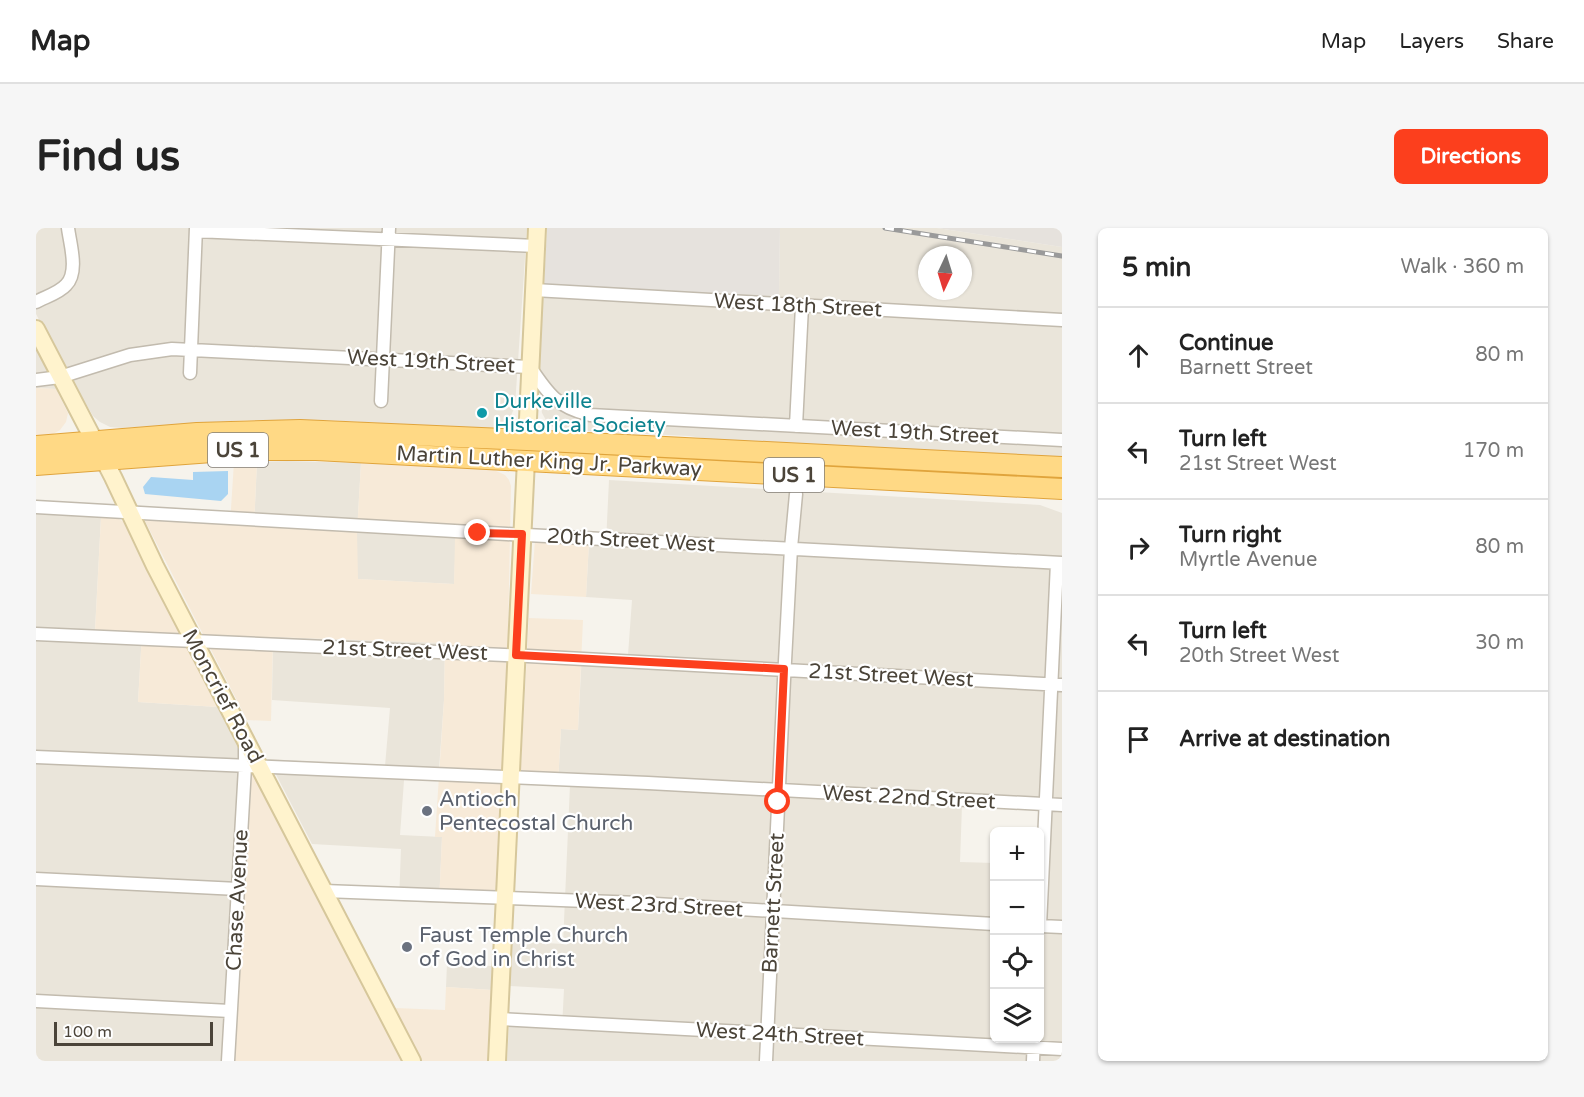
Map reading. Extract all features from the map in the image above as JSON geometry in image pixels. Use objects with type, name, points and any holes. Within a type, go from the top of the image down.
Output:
[{"type":"highway","name":"Martin Luther King Jr. Parkway","points":[[36,446],[197,433],[262,430],[339,431],[1062,467]]},
{"type":"highway","name":"Martin Luther King Jr. Parkway","points":[[36,465],[200,452],[278,449],[355,451],[1062,489]]},
{"type":"main road","points":[[527,440],[537,228]]},
{"type":"main road","name":"Moncrief Road","points":[[36,329],[245,740],[253,767],[324,891],[412,1061]]},
{"type":"main road","points":[[496,1061],[526,460]]},
{"type":"street","points":[[36,302],[64,287],[72,277],[73,267],[68,228]]},
{"type":"street","points":[[190,373],[196,230],[389,234],[536,246]]},
{"type":"street","points":[[381,401],[389,234]]},
{"type":"street","name":"West 18th Street","points":[[534,290],[1062,320]]},
{"type":"street","points":[[796,426],[802,306]]},
{"type":"street","name":"West 19th Street","points":[[36,380],[60,376],[130,355],[172,350],[530,367],[553,398],[575,412],[590,415],[1062,440]]},
{"type":"street","name":"Barnett Street","points":[[766,1061],[784,669],[796,494]]},
{"type":"street","name":"20th Street West","points":[[36,507],[1060,563]]},
{"type":"street","points":[[1042,881],[1045,804],[1057,684],[1060,563]]},
{"type":"street","name":"21st Street West","points":[[36,634],[516,655],[1057,684]]},
{"type":"street","name":"West 22nd Street","points":[[36,757],[648,783],[1062,806]]},
{"type":"street","name":"Chase Avenue","points":[[228,1061],[238,890],[253,767]]},
{"type":"street","points":[[36,879],[238,890]]},
{"type":"street","name":"West 23rd Street","points":[[324,891],[639,903],[990,924]]},
{"type":"street","points":[[1044,926],[1062,927]]},
{"type":"street","points":[[36,1001],[230,1011]]},
{"type":"street","name":"West 24th Street","points":[[499,1019],[990,1041]]},
{"type":"street","points":[[1033,1061],[1034,1043]]},
{"type":"street","name":"West 24th Street","points":[[1034,1043],[1062,1049]]},
{"type":"shaded area","points":[[36,228],[527,228],[515,406],[508,423],[494,429],[326,420],[247,420],[110,427],[93,416],[36,314]]},
{"type":"shaded area","points":[[547,228],[780,228],[779,296],[544,285]]},
{"type":"shaded area","points":[[780,228],[937,228],[1062,247],[1062,462],[751,445],[689,436],[562,430],[553,427],[547,422],[541,406],[539,352],[544,285],[779,295]]},
{"type":"shaded area","points":[[937,228],[1062,228],[1062,247]]},
{"type":"shaded area","points":[[36,344],[41,355],[56,389],[36,388]]},
{"type":"shaded area","points":[[36,388],[56,389],[68,413],[66,422],[60,430],[53,434],[36,436]]},
{"type":"shaded area","points":[[234,462],[257,462],[254,526],[357,532],[361,463],[494,470],[505,475],[509,480],[511,486],[508,635],[496,905],[439,903],[442,837],[435,837],[444,700],[445,643],[273,637],[271,721],[247,720],[144,519],[230,524]],"holes":[[[357,532],[455,538],[454,584],[358,579]]]},
{"type":"shaded area","points":[[257,462],[361,463],[357,532],[254,526]]},
{"type":"shaded area","points":[[609,480],[1040,505],[1062,513],[1062,1061],[507,1061],[509,1026],[562,1028],[564,989],[510,986],[512,941],[563,944],[570,785],[558,784],[561,729],[578,730],[582,652],[628,655],[632,600],[586,597],[589,542],[606,543]]},
{"type":"shaded area","points":[[36,514],[101,517],[95,630],[142,633],[138,702],[218,707],[252,770],[235,1061],[36,1061]]},
{"type":"shaded area","points":[[101,517],[117,518],[124,522],[218,707],[138,702],[142,633],[95,631]]},
{"type":"shaded area","points":[[357,532],[456,538],[454,584],[357,579]]},
{"type":"shaded area","points":[[535,540],[589,542],[586,597],[531,594]]},
{"type":"shaded area","points":[[529,618],[583,620],[578,730],[561,729],[558,784],[520,783]]},
{"type":"shaded area","points":[[273,637],[445,643],[439,769],[405,767],[400,835],[442,837],[439,903],[399,901],[401,849],[312,844],[268,759],[385,766],[390,708],[272,700]]},
{"type":"shaded area","points":[[252,770],[402,1061],[235,1061]]},
{"type":"shaded area","points":[[447,964],[492,966],[492,990],[446,987]]},
{"type":"shaded area","points":[[446,987],[492,990],[488,1061],[422,1061],[395,1008],[445,1010]]},
{"type":"water","points":[[228,471],[228,494],[221,501],[145,494],[143,487],[151,477],[193,480],[193,472]]},
{"type":"railway","points":[[885,228],[1062,256]]},
{"type":"place","name":"Durkeville Historical Society","points":[[482,413]]},
{"type":"place","name":"Antioch Pentecostal Church","points":[[427,811]]},
{"type":"place","name":"Faust Temple Church of God in Christ","points":[[407,947]]},
{"type":"route","points":[[478,533],[522,534],[516,655],[784,669],[778,802]]}]
